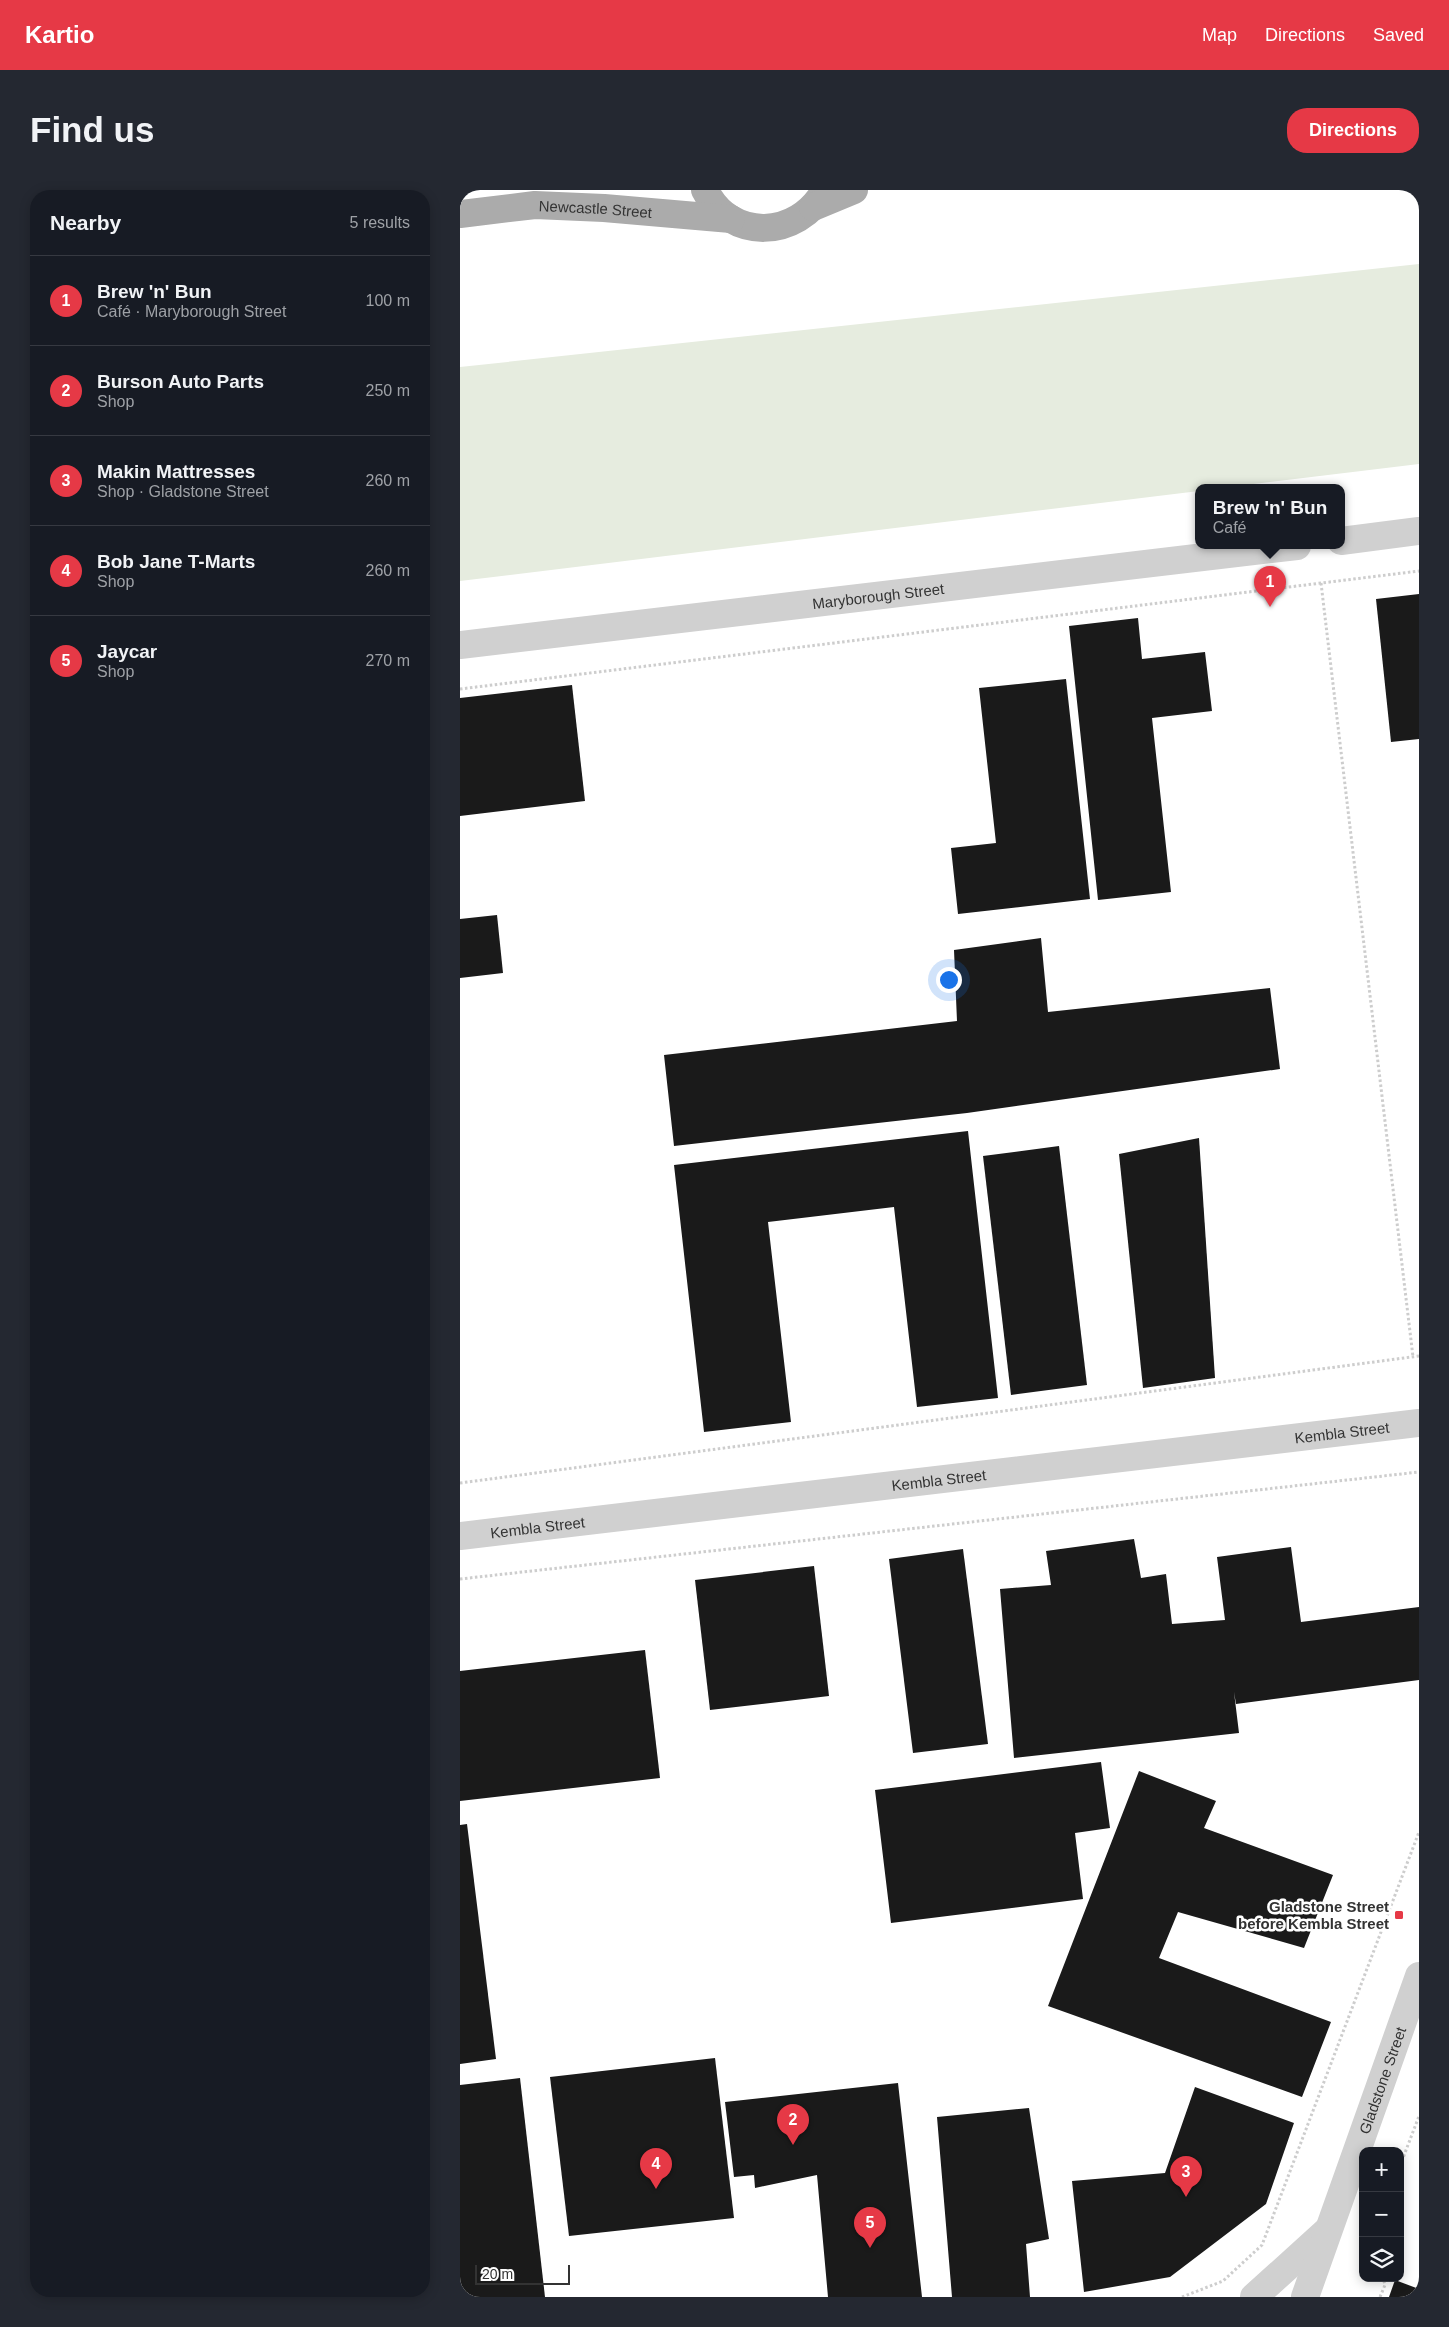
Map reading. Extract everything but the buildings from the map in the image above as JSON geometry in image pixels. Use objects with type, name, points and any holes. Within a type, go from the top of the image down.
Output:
[{"type":"main road","name":"Newcastle Street","points":[[704,190],[714,205],[731,219],[745,226],[771,228],[783,226],[797,219],[819,199],[854,190]]},
{"type":"main road","name":"Newcastle Street","points":[[460,214],[535,205],[604,208],[731,219]]},
{"type":"street","points":[[1345,540],[1419,531]]},
{"type":"street","name":"Maryborough Street","points":[[460,645],[1273,549]]},
{"type":"street","name":"Kembla Street","points":[[460,1536],[1419,1423]]},
{"type":"street","name":"Gladstone Street","points":[[1305,2297],[1419,1976]]},
{"type":"street","points":[[1254,2297],[1330,2228]]},
{"type":"path","points":[[460,689],[1419,571]]},
{"type":"path","points":[[1321,583],[1412,1357]]},
{"type":"path","points":[[460,1482],[1419,1356]]},
{"type":"path","points":[[460,1579],[1419,1472]]},
{"type":"path","points":[[1182,2297],[1223,2281],[1262,2245],[1419,1832]]},
{"type":"path","points":[[1404,2155],[1419,2116]]},
{"type":"path","points":[[1380,2297],[1385,2285],[1384,2282]]},
{"type":"shaded area","points":[[1419,264],[1419,464],[1254,484],[1195,484],[1195,491],[460,581],[460,367]]},
{"type":"place","name":"Brew 'n' Bun","points":[[1270,607]]},
{"type":"place","name":"Gladstone Street before Kembla Street","points":[[1399,1915]]},
{"type":"place","name":"Burson Auto Parts","points":[[793,2145]]},
{"type":"place","name":"Bob Jane T-Marts","points":[[656,2189]]},
{"type":"place","name":"Makin Mattresses","points":[[1186,2197]]},
{"type":"place","name":"Jaycar","points":[[870,2248]]}]
